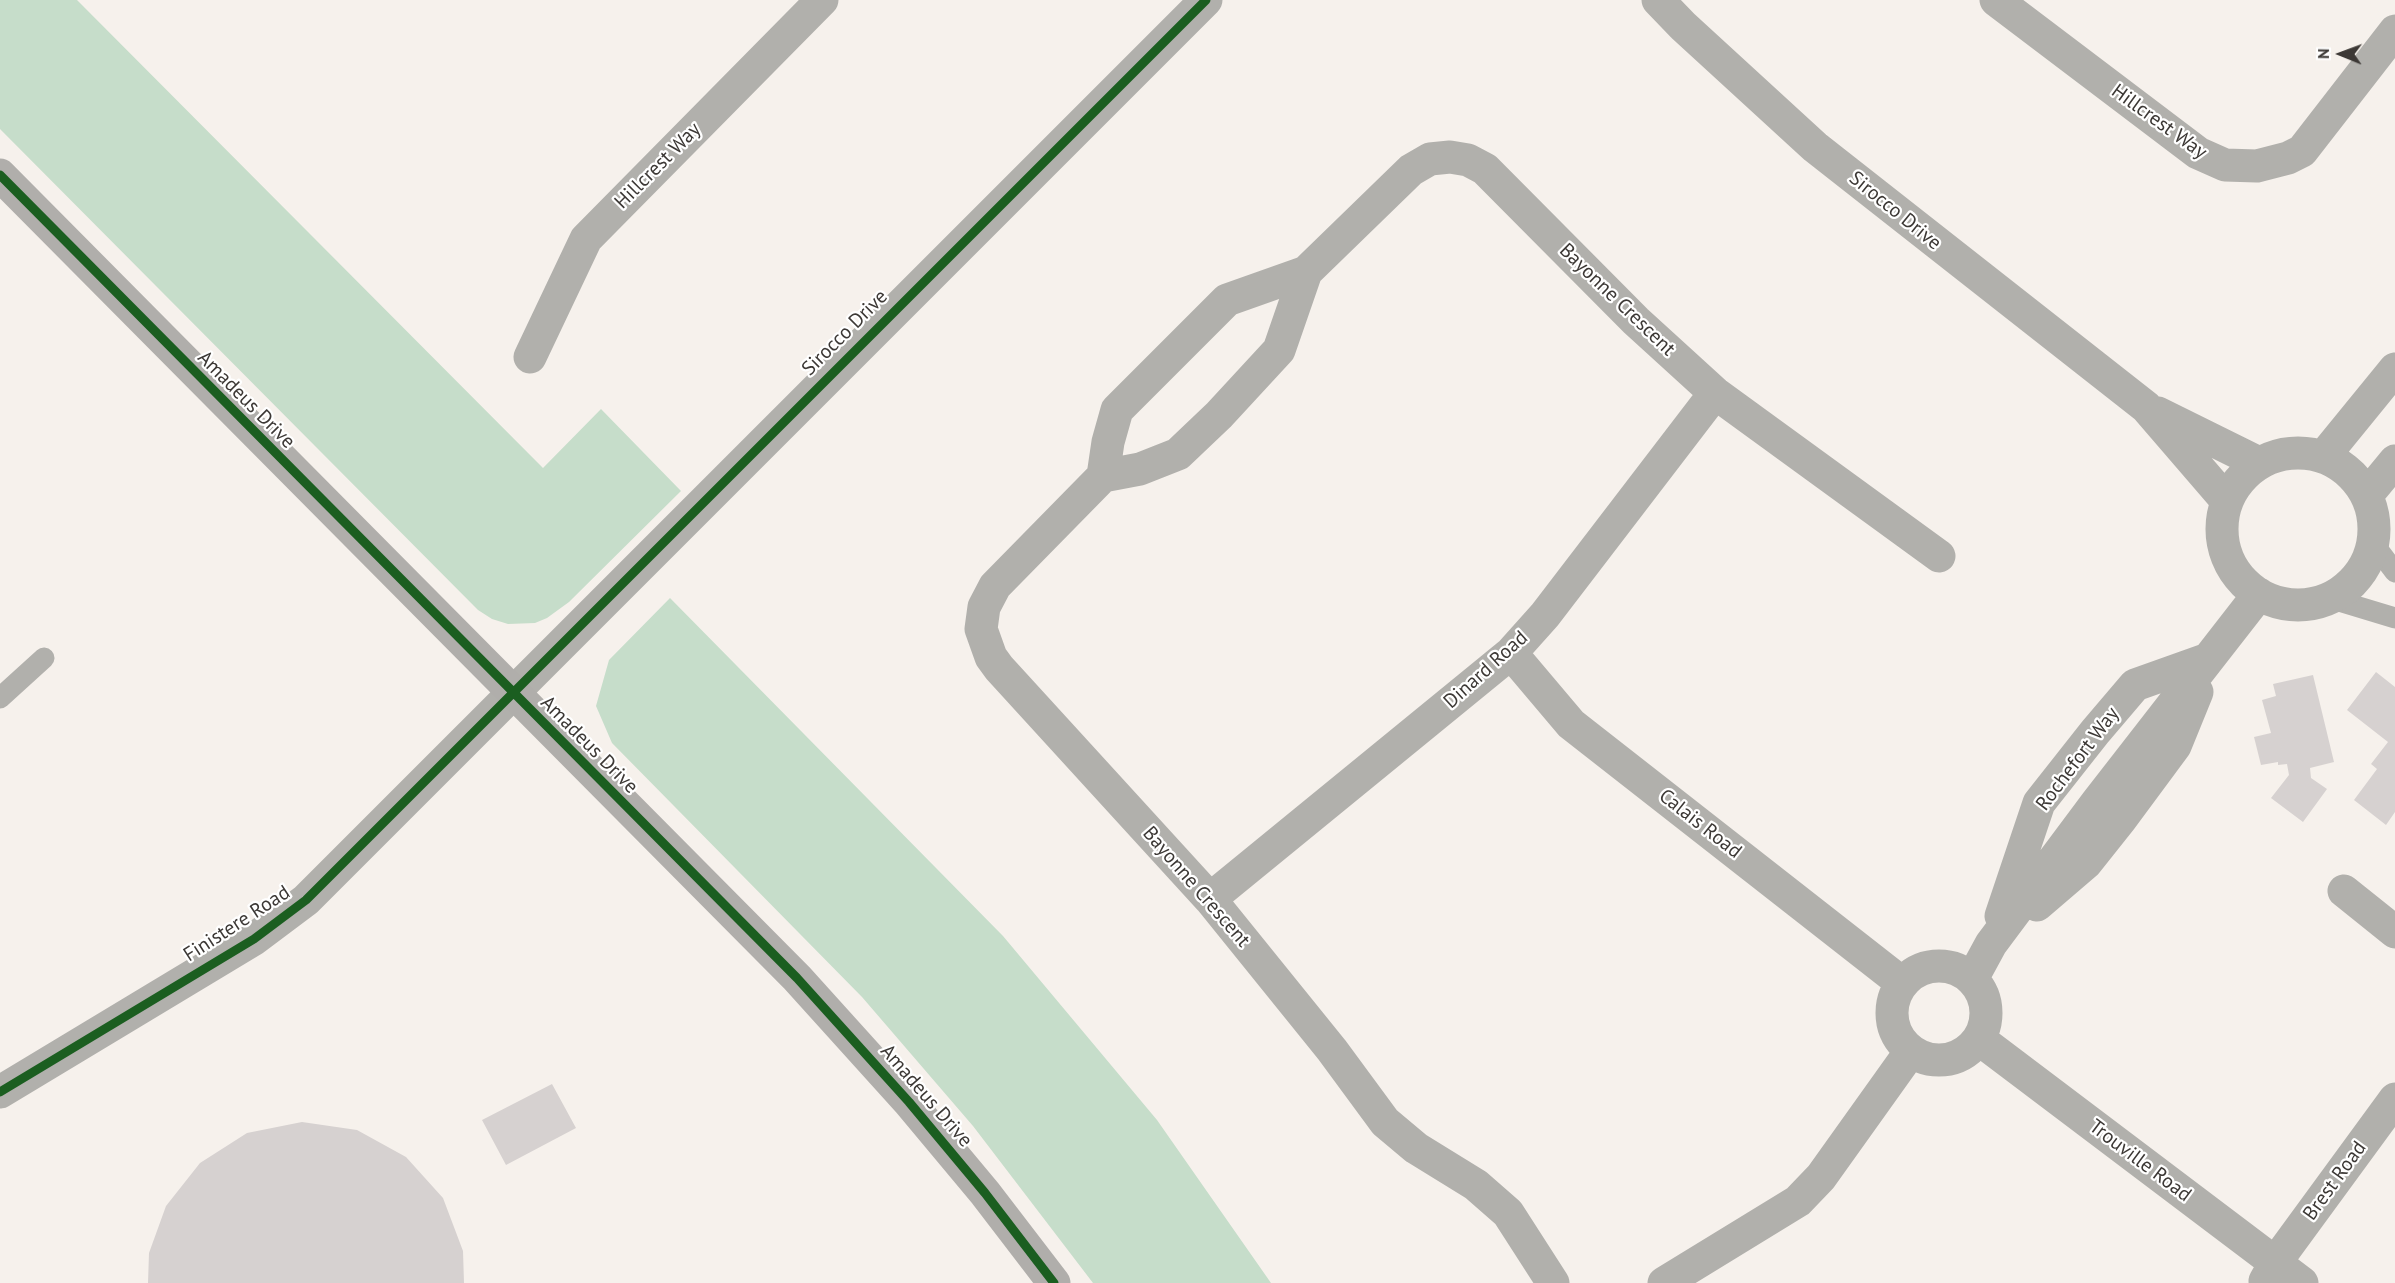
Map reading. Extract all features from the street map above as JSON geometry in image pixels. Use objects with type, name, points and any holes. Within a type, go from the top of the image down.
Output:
[{"type":"street","name":"Hillcrest Way","points":[[530,357],[586,239],[822,0]]},
{"type":"street","name":"Sirocco Drive","points":[[512,693],[1206,0]]},
{"type":"street","name":"Sirocco Drive","points":[[1658,0],[1683,26],[1815,147],[2146,407],[2227,501]]},
{"type":"street","name":"Hillcrest Way","points":[[1996,0],[2198,153],[2225,165],[2257,166],[2288,158],[2302,151],[2395,31]]},
{"type":"street","name":"Bayonne Crescent","points":[[1103,476],[1108,441],[1117,410],[1227,300],[1306,272],[1411,170],[1430,159],[1450,157],[1468,160],[1485,169],[1636,321],[1715,393],[1939,556]]},
{"type":"street","name":"Amadeus Drive","points":[[0,175],[797,978],[909,1102],[985,1193],[1054,1283]]},
{"type":"street","name":"Bayonne Crescent","points":[[1306,272],[1279,350],[1219,416],[1178,454],[1140,470],[1103,476],[994,586],[984,607],[981,629],[991,657],[999,668],[1210,899],[1332,1050],[1386,1122],[1416,1148],[1476,1185],[1508,1213],[1552,1283]]},
{"type":"street","points":[[2324,456],[2395,369]]},
{"type":"street","name":"Dinard Road","points":[[1210,899],[1511,653],[1545,615],[1715,393]]},
{"type":"street","name":"Sirocco Drive","points":[[2146,407],[2259,463]]},
{"type":"street","points":[[2291,452],[2324,456],[2342,465],[2356,478],[2367,495],[2374,518],[2373,543],[2365,566],[2355,579],[2330,598],[2306,605],[2282,603],[2259,594],[2239,577],[2226,554],[2222,527],[2227,501],[2240,479],[2259,463],[2291,452]]},
{"type":"street","points":[[2367,495],[2395,461]]},
{"type":"street","name":"Rochefort Way","points":[[1991,944],[2259,594]]},
{"type":"street","name":"Calais Road","points":[[1511,653],[1571,724],[1902,983]]},
{"type":"street","name":"Rochefort Way","points":[[1991,944],[2039,803],[2135,684],[2208,659]]},
{"type":"street","name":"Finistere Road","points":[[0,1092],[281,921],[306,900],[512,693]]},
{"type":"street","points":[[2344,891],[2395,932]]},
{"type":"street","points":[[1972,979],[1991,944]]},
{"type":"street","points":[[1937,966],[1956,968],[1972,979],[1980,989],[1987,1014],[1979,1039],[1960,1056],[1947,1060],[1934,1060],[1911,1051],[1898,1037],[1892,1018],[1893,1000],[1902,983],[1918,970],[1937,966]]},
{"type":"street","name":"Trouville Road","points":[[1979,1039],[2269,1273],[2302,1283]]},
{"type":"street","points":[[1664,1283],[1798,1201],[1821,1177],[1911,1051]]},
{"type":"street","name":"Brest Road","points":[[2269,1273],[2395,1099]]},
{"type":"lane","points":[[2373,543],[2395,572]]},
{"type":"lane","points":[[2330,598],[2395,618]]},
{"type":"lane","points":[[0,698],[44,658]]},
{"type":"green space","points":[[0,0],[77,0],[543,468],[601,409],[681,491],[569,602],[547,618],[535,623],[508,624],[492,619],[478,610],[0,129]]},
{"type":"green space","points":[[670,598],[1003,936],[1157,1120],[1271,1283],[1093,1283],[973,1126],[862,997],[612,743],[596,706],[609,660]]},
{"type":"building","points":[[2376,672],[2395,687],[2395,812],[2386,825],[2354,800],[2377,769],[2371,764],[2388,742],[2347,710]]},
{"type":"building","points":[[2313,675],[2334,762],[2310,768],[2311,778],[2327,789],[2303,822],[2271,798],[2289,775],[2287,764],[2278,765],[2278,762],[2261,765],[2254,737],[2271,733],[2262,700],[2276,696],[2273,684]]},
{"type":"building","points":[[552,1084],[576,1128],[506,1165],[482,1120]]},
{"type":"building","points":[[302,1122],[357,1130],[406,1157],[443,1198],[463,1251],[464,1283],[148,1283],[149,1253],[166,1206],[200,1163],[247,1133]]},
{"type":"cycle path","points":[[0,1092],[254,939],[306,900],[1206,0]]},
{"type":"cycle path","points":[[0,175],[797,978],[909,1102],[985,1193],[1054,1283]]}]
